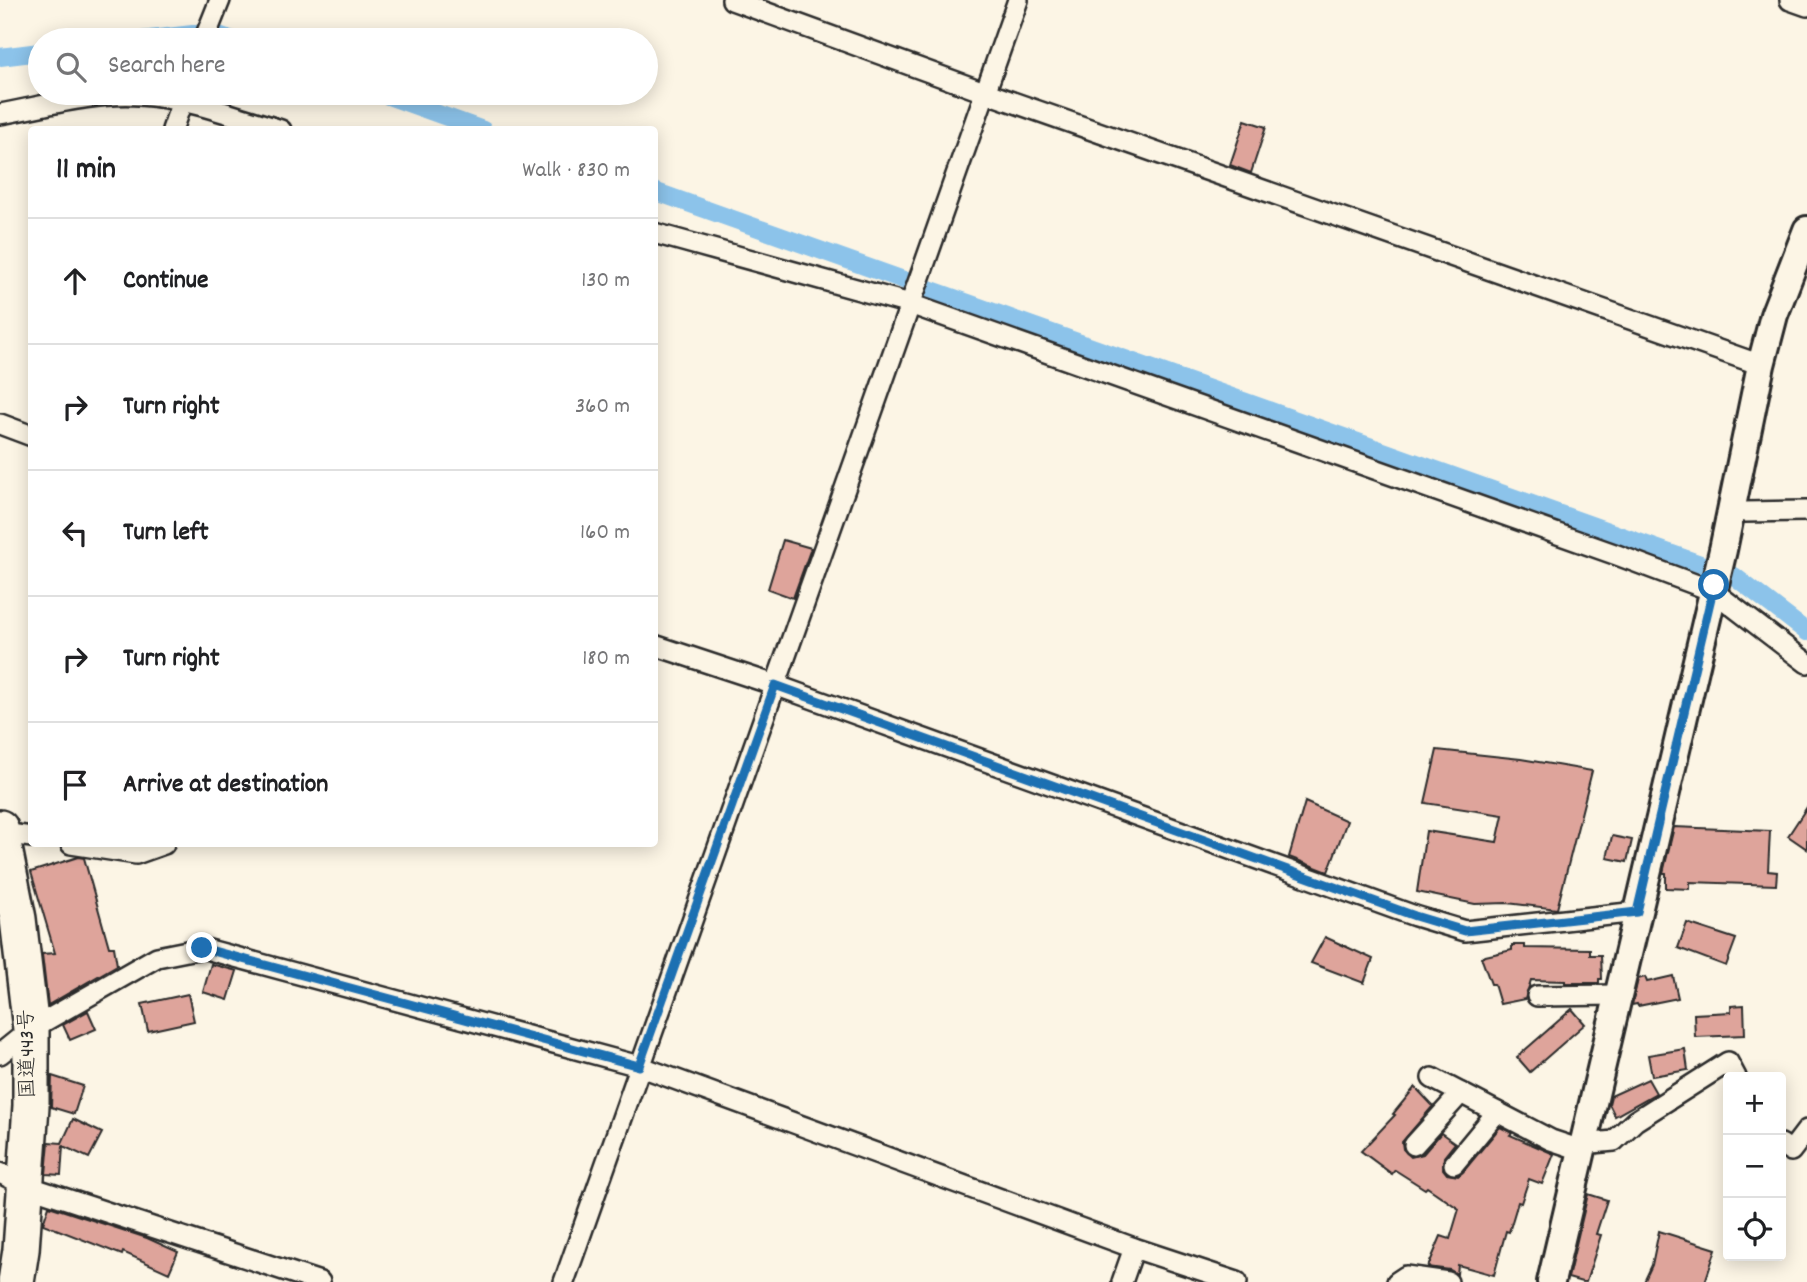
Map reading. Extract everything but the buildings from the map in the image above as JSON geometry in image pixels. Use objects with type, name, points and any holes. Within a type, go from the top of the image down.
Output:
[{"type":"highway","name":"国道443号","points":[[0,831],[18,919],[31,1029],[31,1106],[12,1179],[21,1250],[16,1282]]},
{"type":"street","points":[[208,28],[220,0]]},
{"type":"street","points":[[732,0],[984,92],[1761,365]]},
{"type":"street","points":[[564,1282],[1018,0]]},
{"type":"street","points":[[1790,0],[1807,6]]},
{"type":"street","points":[[0,114],[52,105]]},
{"type":"street","points":[[173,126],[180,105]]},
{"type":"street","points":[[207,105],[269,126]]},
{"type":"street","points":[[1552,1282],[1723,550],[1761,365],[1774,315],[1807,230]]},
{"type":"street","points":[[658,234],[910,304],[1714,588],[1807,663]]},
{"type":"street","points":[[0,424],[28,434]]},
{"type":"street","points":[[1732,508],[1745,512],[1807,511]]},
{"type":"street","points":[[658,646],[775,685],[1415,916],[1465,931],[1637,912]]},
{"type":"street","points":[[0,831],[28,836]]},
{"type":"street","points":[[93,847],[136,853],[155,847]]},
{"type":"street","points":[[0,1055],[31,1029],[157,957],[202,948],[639,1066],[1134,1248],[1237,1282]]},
{"type":"street","points":[[1537,996],[1617,995]]},
{"type":"street","points":[[1432,1078],[1551,1140],[1582,1147],[1615,1141],[1635,1121],[1728,1062],[1733,1072]]},
{"type":"street","points":[[1414,1145],[1461,1093]]},
{"type":"street","points":[[1454,1164],[1497,1112]]},
{"type":"street","points":[[1786,1148],[1791,1151],[1807,1130]]},
{"type":"street","points":[[12,1179],[320,1282]]},
{"type":"street","points":[[1122,1282],[1134,1248]]},
{"type":"street","points":[[1397,1282],[1406,1276],[1448,1282]]},
{"type":"waterway","points":[[0,57],[28,54]]},
{"type":"waterway","points":[[413,105],[472,126]]},
{"type":"waterway","points":[[658,192],[1734,576],[1807,632]]},
{"type":"route","points":[[202,948],[639,1066],[775,685],[1415,916],[1465,931],[1637,912],[1714,585]]}]
